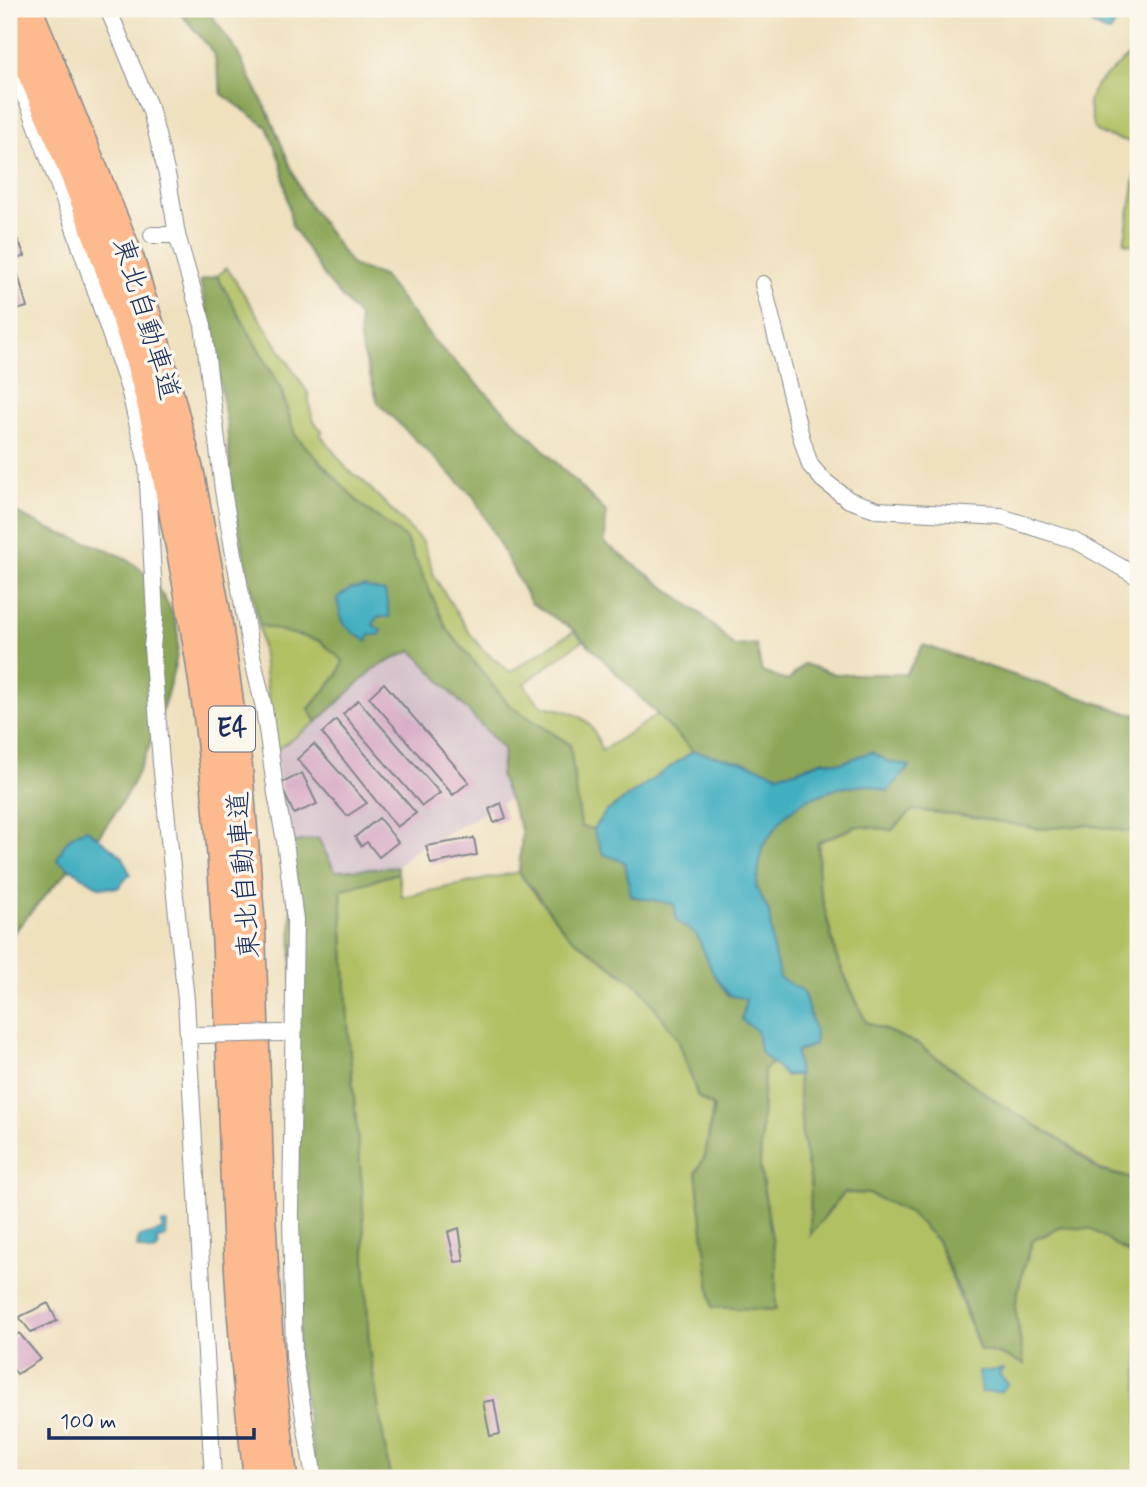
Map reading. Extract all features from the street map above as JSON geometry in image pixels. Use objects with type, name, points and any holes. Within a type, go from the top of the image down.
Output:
[{"type":"highway","name":"東北自動車道","points":[[28,9],[85,145],[132,270],[160,359],[190,474],[217,617],[238,768],[251,929],[261,1213],[270,1364],[283,1478]]},
{"type":"highway","name":"東北自動車道","points":[[9,23],[70,165],[140,361],[167,479],[194,619],[214,769],[227,930],[236,1199],[246,1366],[258,1478]]},
{"type":"street","points":[[107,9],[151,111],[168,179],[177,235],[203,325],[223,490],[250,647],[264,708],[285,841],[295,920],[295,1005],[288,1035],[294,1357],[314,1478]]},
{"type":"street","points":[[9,68],[29,105],[86,255],[129,389],[146,464],[155,616],[153,660],[160,763],[192,1038],[213,1478]]},
{"type":"street","points":[[152,235],[177,235]]},
{"type":"street","points":[[764,284],[806,454],[810,465],[823,480],[849,500],[878,510],[1001,517],[1074,540],[1126,572],[1138,576]]},
{"type":"street","points":[[192,1038],[288,1035]]},
{"type":"shaded area","points":[[412,650],[504,750],[500,775],[509,799],[411,853],[397,867],[335,871],[318,838],[290,843],[275,751],[317,722],[375,668]]},
{"type":"green space","points":[[177,9],[207,9],[236,50],[267,110],[303,196],[352,265],[383,276],[434,341],[606,512],[605,543],[701,614],[734,646],[756,644],[762,672],[788,681],[804,664],[835,674],[906,674],[923,645],[1131,714],[1138,714],[1138,833],[1089,825],[1040,829],[974,817],[913,810],[892,830],[857,826],[818,842],[818,882],[837,959],[866,1022],[918,1044],[997,1102],[1064,1142],[1100,1171],[1138,1180],[1138,1259],[1091,1229],[1061,1227],[1032,1241],[1015,1307],[1024,1364],[980,1350],[962,1298],[937,1240],[909,1212],[869,1194],[844,1192],[810,1235],[811,1184],[802,1136],[796,1052],[814,1045],[815,1032],[803,991],[780,979],[773,950],[769,912],[756,887],[762,847],[784,816],[805,800],[838,788],[868,785],[888,791],[910,766],[889,762],[872,752],[841,763],[823,760],[795,771],[777,774],[743,762],[693,751],[574,630],[531,603],[474,497],[378,403],[360,342],[359,317],[327,280],[292,226],[281,163],[267,127],[222,94],[214,53]]},
{"type":"green space","points":[[1128,56],[1138,60],[1138,144],[1104,135],[1094,129],[1088,102],[1097,84]]},
{"type":"green space","points":[[1138,162],[1138,246],[1124,243]]},
{"type":"green space","points":[[227,268],[308,393],[313,419],[323,431],[320,434],[348,470],[362,480],[423,542],[435,578],[483,650],[510,672],[574,631],[583,640],[524,684],[540,705],[572,713],[587,722],[593,729],[601,751],[657,715],[693,751],[606,812],[593,829],[581,828],[570,744],[509,705],[447,629],[406,539],[360,504],[295,435],[281,388],[217,276]]},
{"type":"green space","points":[[217,276],[280,388],[295,435],[360,504],[406,539],[447,629],[509,705],[570,745],[581,827],[593,829],[603,854],[625,862],[631,896],[674,904],[677,921],[697,935],[713,973],[728,995],[746,999],[742,1020],[757,1030],[760,1051],[773,1062],[764,1070],[760,1167],[776,1263],[776,1310],[712,1307],[696,1172],[705,1156],[714,1107],[698,1097],[678,1039],[640,987],[568,935],[519,872],[522,832],[500,776],[504,750],[412,650],[375,668],[317,722],[309,709],[337,676],[343,661],[320,641],[259,625],[232,497],[227,425],[200,281]]},
{"type":"green space","points":[[9,509],[52,530],[116,553],[135,565],[157,587],[169,606],[177,626],[178,642],[175,666],[157,726],[130,788],[92,844],[9,940]]},
{"type":"green space","points":[[259,625],[320,641],[344,661],[337,676],[309,708],[317,722],[275,751]]},
{"type":"green space","points":[[913,810],[974,817],[1040,829],[1089,825],[1138,833],[1138,1180],[1100,1170],[1064,1142],[997,1102],[918,1044],[866,1022],[837,958],[818,882],[819,842],[858,826],[892,830]]},
{"type":"green space","points":[[318,838],[335,871],[397,867],[398,873],[341,890],[349,1042],[362,1186],[369,1349],[390,1478],[317,1478],[298,1357],[290,843]]},
{"type":"green space","points":[[518,872],[568,935],[640,987],[678,1039],[698,1097],[713,1107],[705,1156],[696,1172],[712,1307],[776,1310],[776,1263],[760,1167],[764,1070],[773,1062],[785,1076],[799,1075],[802,1136],[811,1184],[810,1234],[844,1193],[869,1194],[909,1212],[937,1240],[980,1350],[1024,1364],[1015,1307],[1033,1240],[1062,1227],[1091,1229],[1138,1260],[1138,1478],[390,1478],[369,1349],[362,1186],[349,1042],[341,890],[398,873],[402,897]]},
{"type":"water","points":[[1082,9],[1114,9],[1114,26],[1110,32],[1093,25]]},
{"type":"water","points":[[364,587],[385,592],[390,617],[377,617],[373,625],[382,631],[379,635],[370,635],[367,641],[344,624],[337,598],[351,589]]},
{"type":"water","points":[[693,751],[743,762],[777,774],[796,771],[823,761],[841,763],[871,752],[889,762],[910,766],[888,791],[868,785],[838,788],[805,800],[784,816],[762,847],[756,887],[769,912],[773,950],[780,978],[803,991],[815,1032],[814,1044],[796,1052],[799,1075],[785,1075],[760,1051],[757,1031],[742,1020],[746,999],[729,995],[713,973],[697,935],[677,921],[674,904],[631,896],[625,862],[603,854],[593,829],[606,812]]},
{"type":"water","points":[[87,829],[123,857],[130,874],[118,888],[99,887],[57,860],[68,840]]},
{"type":"water","points":[[162,1223],[167,1223],[166,1237],[156,1240],[159,1245],[156,1251],[150,1252],[137,1247],[139,1237],[162,1231]]},
{"type":"water","points":[[1003,1369],[999,1375],[1008,1384],[1000,1392],[981,1392],[978,1372]]},
{"type":"building","points":[[18,240],[25,256],[14,260],[27,307],[17,310],[9,306],[9,244]]},
{"type":"building","points":[[384,683],[469,782],[453,795],[369,697]]},
{"type":"building","points":[[358,700],[440,793],[422,806],[343,714]]},
{"type":"building","points":[[336,720],[416,813],[397,827],[322,733]]},
{"type":"building","points":[[314,744],[367,803],[347,816],[297,759]]},
{"type":"building","points":[[302,773],[317,804],[294,814],[280,784]]},
{"type":"building","points":[[501,803],[506,818],[494,823],[489,809]]},
{"type":"building","points":[[379,818],[398,842],[379,857],[367,842],[361,846],[355,837]]},
{"type":"building","points":[[474,838],[477,855],[431,864],[426,846]]},
{"type":"building","points":[[459,1228],[464,1261],[455,1262],[448,1232]]},
{"type":"building","points":[[48,1303],[57,1321],[31,1332],[19,1317]]},
{"type":"building","points":[[19,1333],[41,1359],[17,1374],[9,1364],[9,1341]]},
{"type":"building","points":[[494,1400],[500,1434],[490,1436],[483,1402]]}]
